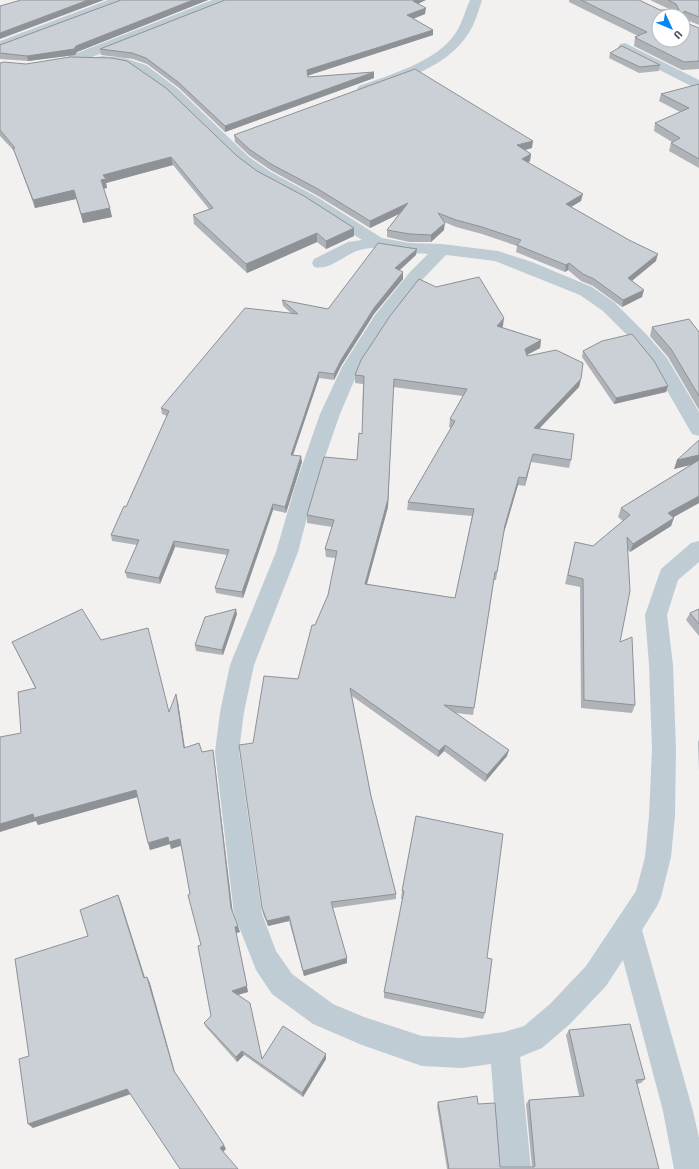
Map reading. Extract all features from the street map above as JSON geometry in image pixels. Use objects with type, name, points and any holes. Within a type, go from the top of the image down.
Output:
[{"type":"street","points":[[0,46],[120,0]]},
{"type":"street","points":[[223,0],[65,61],[114,60],[133,64],[141,68],[173,92],[206,122],[229,137],[244,160],[265,175],[311,200],[377,242]]},
{"type":"street","points":[[350,94],[426,63],[442,53],[458,39],[476,0]]},
{"type":"street","points":[[625,47],[699,86]]},
{"type":"street","points":[[320,263],[354,246],[377,242],[409,248],[442,249],[498,256],[586,291],[609,307],[641,339],[660,362],[699,429]]},
{"type":"street","points":[[442,249],[416,276],[381,319],[351,367],[330,414],[306,483],[287,552],[242,665],[232,712],[227,752],[248,914],[266,960],[282,984],[323,1014],[362,1031],[422,1051],[462,1053],[504,1047],[532,1038],[560,1014],[596,976],[648,896],[658,856],[662,816],[664,749],[661,665],[656,615],[669,575],[699,549]]},
{"type":"street","points":[[628,927],[678,1111],[690,1169]]},
{"type":"street","points":[[504,1047],[515,1169]]},
{"type":"building","points":[[21,0],[88,0],[0,33],[0,6]]},
{"type":"building","points":[[121,0],[193,0],[76,46],[74,49],[27,56],[0,53],[0,45]]},
{"type":"building","points":[[225,0],[415,0],[413,1],[426,8],[407,15],[433,30],[307,70],[308,77],[374,72],[225,126],[178,82],[146,58],[132,53],[100,49]]},
{"type":"building","points":[[581,0],[639,0],[656,8],[651,8],[651,46],[635,37],[647,32]]},
{"type":"building","points":[[668,0],[699,0],[699,17],[691,14],[691,8],[678,8],[676,4]]},
{"type":"building","points":[[691,25],[699,28],[699,61],[684,62],[656,48],[691,48]]},
{"type":"building","points":[[622,46],[660,65],[640,67],[610,53]]},
{"type":"building","points":[[70,57],[112,58],[127,61],[166,88],[237,156],[257,171],[304,196],[354,228],[326,241],[317,233],[246,264],[193,215],[213,208],[171,157],[103,175],[106,179],[101,180],[110,208],[81,214],[74,190],[33,200],[13,148],[15,148],[0,130],[0,63],[26,64]]},
{"type":"building","points":[[415,69],[533,141],[517,145],[531,154],[522,159],[583,194],[566,204],[629,240],[658,254],[628,278],[644,290],[623,300],[569,263],[566,265],[517,245],[521,240],[438,213],[445,223],[431,235],[410,234],[387,230],[408,203],[370,221],[318,189],[271,164],[249,149],[234,135]]},
{"type":"building","points":[[699,84],[699,159],[671,143],[680,138],[655,123],[689,108],[661,94]]},
{"type":"building","points":[[378,243],[417,249],[395,268],[403,272],[374,308],[341,360],[334,374],[319,372],[291,455],[301,456],[285,507],[273,504],[242,592],[215,588],[229,550],[174,541],[159,578],[125,572],[139,540],[111,535],[124,506],[126,507],[169,411],[161,408],[245,308],[298,314],[282,300],[328,309]]},
{"type":"building","points":[[479,277],[504,318],[497,326],[541,340],[525,349],[527,356],[556,350],[583,363],[581,379],[534,428],[574,434],[571,460],[533,454],[526,478],[519,477],[505,525],[497,572],[495,572],[474,708],[444,705],[509,750],[487,775],[445,745],[439,751],[350,688],[371,796],[396,894],[331,902],[347,958],[303,971],[289,916],[267,921],[262,908],[239,745],[253,743],[264,676],[298,679],[312,625],[315,625],[328,595],[337,551],[325,549],[334,520],[307,515],[324,457],[357,460],[359,433],[362,434],[364,376],[355,375],[361,360],[390,316],[419,279],[436,287]],"holes":[[[394,379],[467,389],[450,419],[455,421],[408,502],[474,509],[455,598],[365,584],[388,499]]]},
{"type":"building","points":[[689,319],[699,332],[699,396],[671,349],[652,327]]},
{"type":"building","points":[[632,334],[654,361],[668,386],[616,398],[583,351],[602,341]]},
{"type":"building","points":[[699,440],[699,455],[677,460]]},
{"type":"building","points":[[699,460],[699,496],[668,513],[674,518],[633,544],[627,537],[630,591],[620,642],[632,637],[635,705],[584,700],[583,579],[568,575],[575,542],[593,546],[630,515],[621,508]]},
{"type":"building","points":[[82,609],[101,640],[148,628],[169,712],[176,694],[184,748],[199,743],[202,752],[213,750],[231,908],[238,926],[235,927],[247,986],[232,991],[250,1003],[262,1059],[283,1026],[326,1054],[302,1093],[242,1051],[236,1057],[204,1023],[211,1016],[198,946],[201,945],[188,895],[190,894],[180,839],[169,842],[168,837],[148,843],[136,790],[34,818],[33,814],[0,824],[0,737],[21,733],[18,692],[36,688],[12,642]]},
{"type":"building","points":[[236,609],[222,650],[195,645],[205,617]]},
{"type":"building","points":[[699,609],[699,624],[690,613]]},
{"type":"building","points":[[416,816],[503,834],[487,958],[492,959],[485,1013],[384,992],[404,891],[402,891]]},
{"type":"building","points":[[118,895],[144,978],[147,977],[174,1071],[224,1145],[220,1148],[238,1169],[180,1169],[127,1089],[28,1124],[19,1059],[29,1056],[15,959],[88,936],[80,910]]},
{"type":"building","points":[[630,1024],[645,1079],[636,1080],[659,1169],[449,1169],[438,1102],[477,1096],[478,1104],[495,1103],[500,1167],[534,1167],[529,1100],[584,1096],[569,1030]]}]
